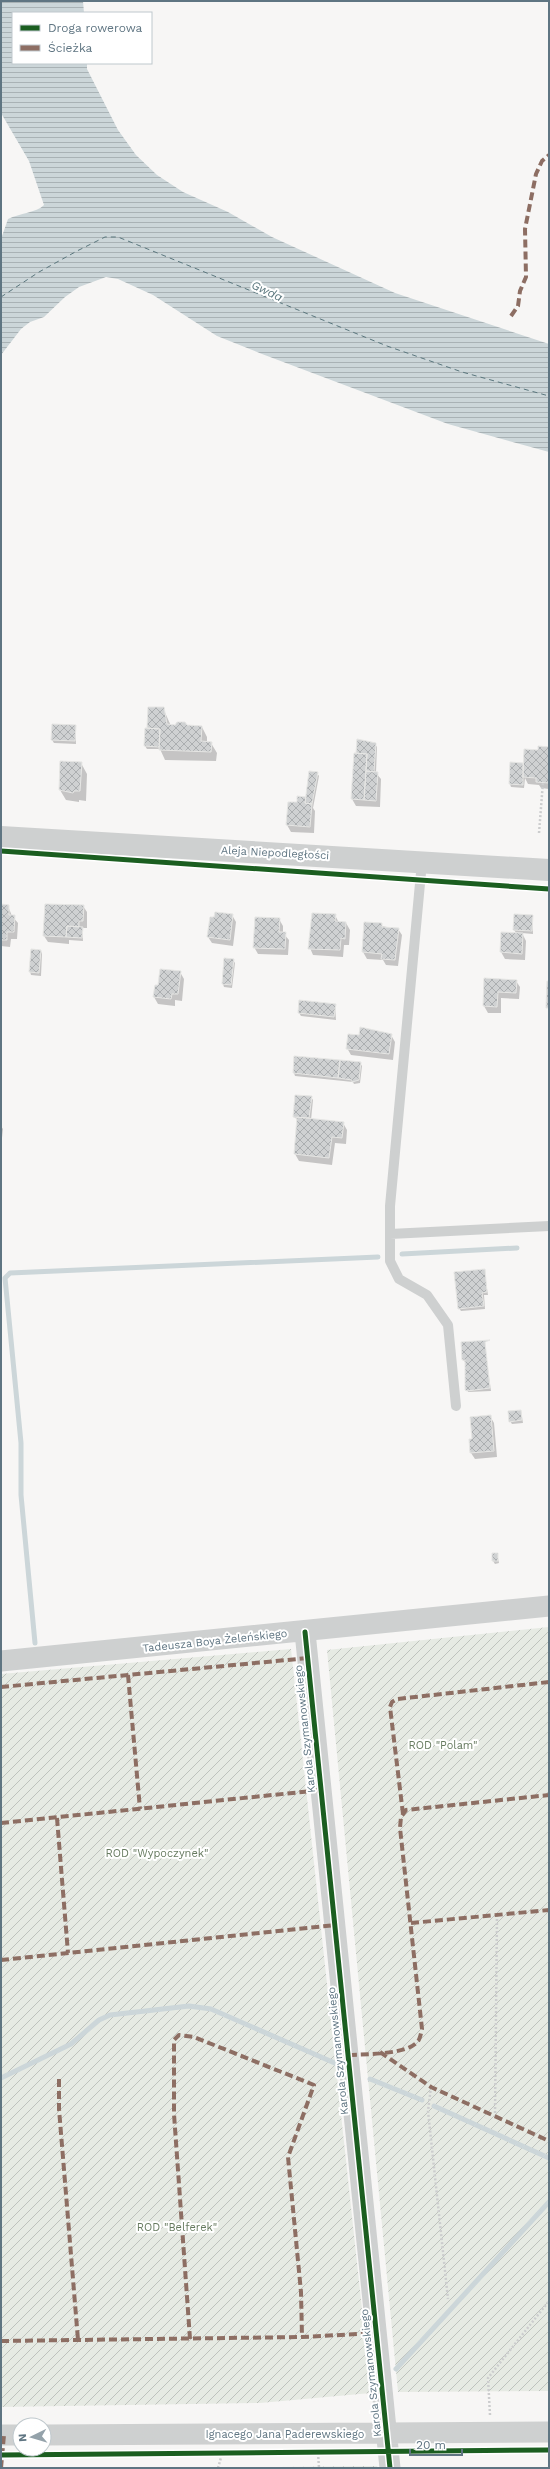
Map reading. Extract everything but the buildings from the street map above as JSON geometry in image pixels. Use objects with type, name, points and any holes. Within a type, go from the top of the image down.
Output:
[{"type":"street","name":"Aleja Niepodległości","points":[[1,837],[549,870]]},
{"type":"street","name":"Tadeusza Boya Żeleńskiego","points":[[1,1662],[549,1606]]},
{"type":"street","name":"Karola Szymanowskiego","points":[[305,1632],[388,2434],[390,2468]]},
{"type":"street","name":"Ignacego Jana Paderewskiego","points":[[52,2435],[549,2432]]},
{"type":"street","points":[[1,2435],[12,2435]]},
{"type":"lane","points":[[422,862],[390,1206],[390,1261],[399,1279],[427,1295],[448,1325],[456,1406]]},
{"type":"lane","points":[[390,1234],[549,1226]]},
{"type":"path","points":[[539,833],[543,782]]},
{"type":"path","points":[[496,2117],[497,1916]]},
{"type":"path","points":[[431,2087],[428,2111],[448,2299]]},
{"type":"path","points":[[488,2391],[488,2378],[549,2301]]},
{"type":"path","points":[[318,2453],[318,2468]]},
{"type":"path","points":[[218,2468],[222,2454]]},
{"type":"green space","name":"ROD \"Polam\"","points":[[549,1627],[549,2391],[398,2392],[327,1650]]},
{"type":"green space","points":[[291,1649],[371,2393],[260,2403],[1,2407],[1,1674]]},
{"type":"green space","points":[[377,2466],[378,2468],[164,2468]]},
{"type":"water","name":"Gwda","points":[[1,1],[83,1],[84,12],[12,12],[12,64],[87,64],[87,69],[118,130],[136,155],[157,175],[183,192],[228,212],[272,237],[395,293],[549,344],[549,452],[448,424],[217,336],[153,295],[118,279],[106,277],[79,287],[65,297],[44,317],[30,322],[21,329],[1,355],[1,239],[8,219],[37,210],[44,205],[29,161],[1,113]]},
{"type":"waterway","points":[[402,1254],[517,1248]]},
{"type":"waterway","points":[[35,1643],[21,1495],[21,1443],[5,1278],[10,1273],[378,1257]]},
{"type":"waterway","points":[[1,2078],[71,2044],[99,2020],[110,2015],[189,2006],[211,2009],[337,2064]]},
{"type":"waterway","points":[[370,2079],[422,2100]]},
{"type":"waterway","points":[[434,2106],[549,2158]]},
{"type":"waterway","points":[[396,2369],[549,2202]]},
{"type":"ferry route","points":[[1,297],[39,272],[77,251],[105,237],[118,237],[387,346],[462,372],[549,396]]},
{"type":"marked path","points":[[511,316],[518,306],[520,291],[526,277],[525,229],[536,174],[542,161],[549,155]]},
{"type":"marked path","points":[[1,1687],[308,1658]]},
{"type":"marked path","points":[[128,1675],[140,1809]]},
{"type":"marked path","points":[[403,1814],[390,1707],[392,1702],[397,1699],[549,1682]]},
{"type":"marked path","points":[[1,1823],[321,1790]]},
{"type":"marked path","points":[[349,2055],[386,2053],[405,2049],[413,2046],[418,2041],[422,2029],[400,1828],[401,1817],[406,1810],[549,1795]]},
{"type":"marked path","points":[[57,1818],[68,1953]]},
{"type":"marked path","points":[[411,1923],[549,1910]]},
{"type":"marked path","points":[[1,1960],[335,1925]]},
{"type":"marked path","points":[[190,2339],[174,2114],[174,2040],[179,2035],[194,2037],[314,2085],[288,2157],[301,2292],[302,2337]]},
{"type":"marked path","points":[[380,2052],[431,2087],[549,2141]]},
{"type":"marked path","points":[[59,2079],[59,2109],[78,2340]]},
{"type":"marked path","points":[[1,2341],[302,2337],[377,2333]]},
{"type":"marked path","points":[[1,2468],[4,2435]]},
{"type":"cycle path","points":[[1,851],[549,889]]},
{"type":"cycle path","points":[[305,1632],[390,2468]]},
{"type":"cycle path","points":[[1,2455],[549,2450]]},
{"type":"park label","name":"ROD \"Wypoczynek\"","points":[[157,1853]]},
{"type":"park label","name":"ROD \"Belferek\"","points":[[177,2227]]}]
